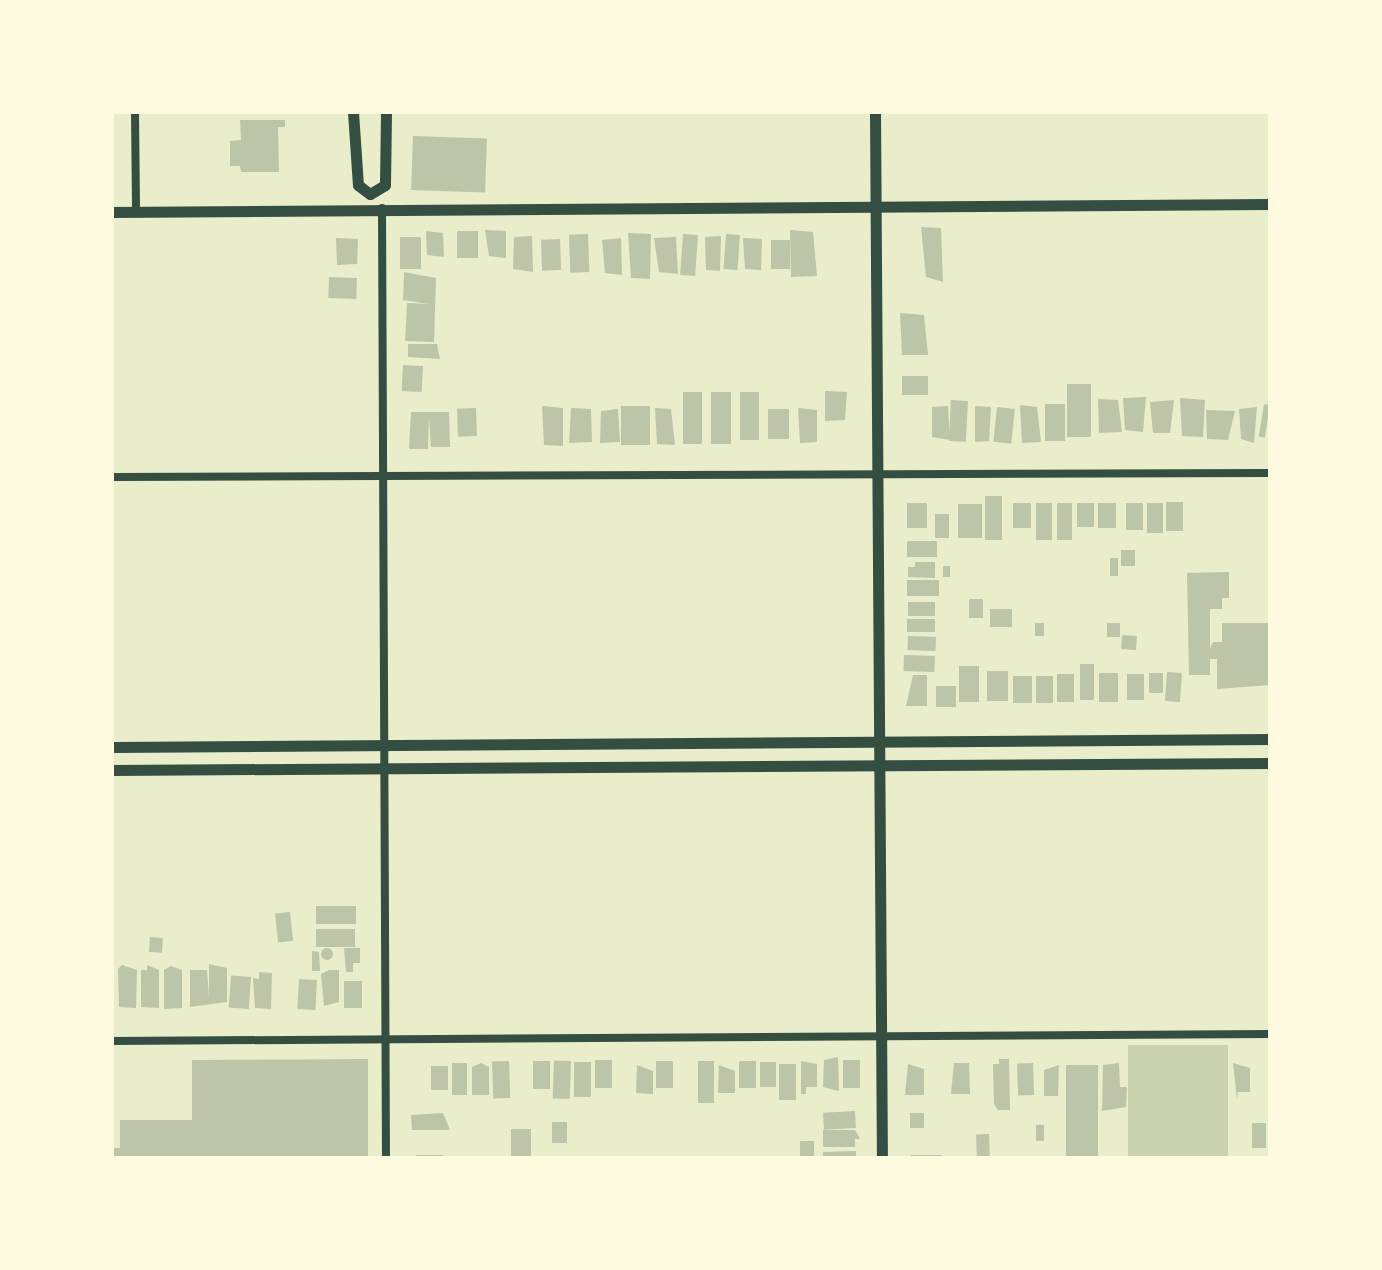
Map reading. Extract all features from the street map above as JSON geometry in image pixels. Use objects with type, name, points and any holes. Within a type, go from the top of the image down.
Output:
[{"type":"street","points":[[135,112],[136,212]]},
{"type":"street","points":[[353,112],[358,185],[370,194]]},
{"type":"street","points":[[370,194],[385,185],[386,112]]},
{"type":"street","points":[[875,112],[882,1158]]},
{"type":"street","points":[[369,208],[370,194]]},
{"type":"street","points":[[112,212],[1270,204]]},
{"type":"street","points":[[382,208],[386,1158]]},
{"type":"street","points":[[112,477],[1270,473]]},
{"type":"street","points":[[112,747],[1270,739]]},
{"type":"street","points":[[1198,740],[1198,764]]},
{"type":"street","points":[[632,768],[633,744]]},
{"type":"street","points":[[138,747],[138,770]]},
{"type":"street","points":[[112,770],[1270,763]]},
{"type":"street","points":[[112,1041],[1270,1034]]},
{"type":"green space","points":[[1128,1045],[1228,1045],[1228,1158],[1128,1158]]},
{"type":"building","points":[[240,120],[285,120],[285,127],[278,127],[279,172],[241,172],[240,166],[230,166],[230,141],[241,140]]},
{"type":"building","points":[[413,136],[487,139],[485,193],[411,190]]},
{"type":"building","points":[[921,227],[941,228],[943,282],[926,277]]},
{"type":"building","points":[[485,230],[506,231],[506,258],[489,256]]},
{"type":"building","points":[[790,230],[813,232],[817,276],[791,277]]},
{"type":"building","points":[[426,231],[443,233],[444,257],[427,255]]},
{"type":"building","points":[[457,231],[478,231],[478,258],[457,258]]},
{"type":"building","points":[[628,233],[651,234],[650,279],[631,278]]},
{"type":"building","points":[[588,234],[589,272],[570,273],[569,235]]},
{"type":"building","points":[[683,234],[698,235],[695,276],[680,275]]},
{"type":"building","points":[[726,234],[740,235],[738,270],[724,269]]},
{"type":"building","points":[[532,236],[533,272],[513,269],[514,237]]},
{"type":"building","points":[[721,236],[720,271],[706,270],[705,237]]},
{"type":"building","points":[[400,237],[421,237],[421,269],[400,269]]},
{"type":"building","points":[[676,237],[678,274],[659,272],[654,238]]},
{"type":"building","points":[[336,238],[358,239],[357,264],[337,265]]},
{"type":"building","points":[[621,238],[622,275],[605,273],[602,240]]},
{"type":"building","points":[[743,238],[762,239],[761,270],[745,269]]},
{"type":"building","points":[[560,239],[561,270],[542,271],[541,240]]},
{"type":"building","points":[[771,240],[790,240],[790,269],[771,269]]},
{"type":"building","points":[[404,272],[436,278],[434,342],[405,341],[407,303],[429,304],[403,300]]},
{"type":"building","points":[[329,277],[357,278],[356,299],[328,298]]},
{"type":"building","points":[[900,313],[924,315],[928,355],[902,355]]},
{"type":"building","points":[[408,344],[437,344],[440,359],[408,357]]},
{"type":"building","points":[[403,365],[423,366],[422,392],[402,391]]},
{"type":"building","points":[[902,376],[928,376],[928,395],[902,395]]},
{"type":"building","points":[[1067,384],[1091,384],[1091,437],[1067,437]]},
{"type":"building","points":[[825,391],[847,392],[845,420],[825,421]]},
{"type":"building","points":[[683,392],[702,392],[702,444],[683,444]]},
{"type":"building","points":[[711,392],[731,392],[731,444],[711,444]]},
{"type":"building","points":[[740,392],[759,392],[759,440],[740,440]]},
{"type":"building","points":[[1146,397],[1143,432],[1125,430],[1123,398]]},
{"type":"building","points":[[1180,398],[1205,400],[1203,437],[1182,436]]},
{"type":"building","points":[[1098,399],[1118,400],[1122,432],[1099,433]]},
{"type":"building","points":[[951,400],[968,401],[966,442],[949,441]]},
{"type":"building","points":[[1174,400],[1170,433],[1153,433],[1150,402]]},
{"type":"building","points":[[1045,404],[1065,404],[1065,441],[1045,441]]},
{"type":"building","points":[[1264,404],[1270,405],[1265,438],[1259,437]]},
{"type":"building","points":[[1020,405],[1037,407],[1041,442],[1022,443]]},
{"type":"building","points":[[542,406],[563,408],[563,446],[544,445]]},
{"type":"building","points":[[621,406],[650,406],[650,445],[621,445]]},
{"type":"building","points":[[948,406],[950,440],[932,437],[932,407]]},
{"type":"building","points":[[975,406],[991,407],[989,441],[975,442]]},
{"type":"building","points":[[997,407],[1015,409],[1011,444],[993,442]]},
{"type":"building","points":[[1257,407],[1254,443],[1241,439],[1239,409]]},
{"type":"building","points":[[476,408],[477,436],[458,437],[457,409]]},
{"type":"building","points":[[571,408],[591,409],[592,442],[569,443]]},
{"type":"building","points":[[655,408],[671,409],[675,445],[657,444]]},
{"type":"building","points":[[798,408],[817,410],[817,442],[800,443]]},
{"type":"building","points":[[618,409],[620,442],[600,443],[601,411]]},
{"type":"building","points":[[768,409],[789,409],[789,439],[768,439]]},
{"type":"building","points":[[1206,410],[1235,411],[1228,440],[1207,439]]},
{"type":"building","points":[[411,412],[449,412],[450,447],[431,447],[429,417],[428,449],[409,449]]},
{"type":"building","points":[[985,496],[1002,496],[1002,540],[985,540]]},
{"type":"building","points":[[1166,502],[1183,502],[1183,531],[1166,531]]},
{"type":"building","points":[[907,503],[927,503],[927,528],[907,528]]},
{"type":"building","points":[[1013,503],[1031,503],[1031,528],[1013,528]]},
{"type":"building","points":[[1036,503],[1052,503],[1052,540],[1036,540]]},
{"type":"building","points":[[1057,503],[1072,503],[1072,540],[1057,540]]},
{"type":"building","points":[[1077,503],[1094,503],[1094,527],[1077,527]]},
{"type":"building","points":[[1098,503],[1116,503],[1116,528],[1098,528]]},
{"type":"building","points":[[1126,503],[1143,503],[1143,530],[1126,530]]},
{"type":"building","points":[[1147,503],[1163,503],[1163,533],[1147,533]]},
{"type":"building","points":[[958,504],[982,504],[982,538],[958,538]]},
{"type":"building","points":[[935,514],[949,514],[949,538],[935,538]]},
{"type":"building","points":[[907,541],[937,541],[937,557],[907,557]]},
{"type":"building","points":[[1121,550],[1135,550],[1135,566],[1121,566]]},
{"type":"building","points":[[1110,558],[1118,558],[1118,576],[1110,576]]},
{"type":"building","points":[[915,562],[935,562],[935,578],[908,577],[908,567],[915,567]]},
{"type":"building","points":[[943,566],[950,566],[950,577],[943,577]]},
{"type":"building","points":[[1229,572],[1229,598],[1222,598],[1222,609],[1210,609],[1210,648],[1213,642],[1222,642],[1222,623],[1270,623],[1270,685],[1217,689],[1217,659],[1210,659],[1210,675],[1189,675],[1187,573]]},
{"type":"building","points":[[907,580],[939,580],[939,596],[907,596]]},
{"type":"building","points":[[969,599],[983,599],[983,618],[969,618]]},
{"type":"building","points":[[908,602],[935,602],[935,616],[908,616]]},
{"type":"building","points":[[990,609],[1012,609],[1012,627],[990,627]]},
{"type":"building","points":[[907,619],[935,619],[935,632],[907,632]]},
{"type":"building","points":[[1035,623],[1044,623],[1044,636],[1035,636]]},
{"type":"building","points":[[1107,623],[1120,623],[1120,637],[1107,637]]},
{"type":"building","points":[[1122,635],[1137,636],[1136,650],[1121,649]]},
{"type":"building","points":[[908,636],[936,637],[935,651],[908,650]]},
{"type":"building","points":[[904,655],[935,656],[934,672],[903,671]]},
{"type":"building","points":[[1080,664],[1094,664],[1094,700],[1080,700]]},
{"type":"building","points":[[959,666],[979,666],[979,702],[959,702]]},
{"type":"building","points":[[987,671],[1008,671],[1008,701],[987,701]]},
{"type":"building","points":[[1167,672],[1182,673],[1180,702],[1165,701]]},
{"type":"building","points":[[1099,673],[1118,673],[1118,702],[1099,702]]},
{"type":"building","points":[[1149,673],[1163,673],[1163,693],[1149,693]]},
{"type":"building","points":[[1057,674],[1074,674],[1074,702],[1057,702]]},
{"type":"building","points":[[1127,674],[1144,674],[1144,700],[1127,700]]},
{"type":"building","points":[[913,675],[927,675],[927,706],[906,706]]},
{"type":"building","points":[[1013,676],[1032,676],[1032,703],[1013,703]]},
{"type":"building","points":[[1036,676],[1053,676],[1053,703],[1036,703]]},
{"type":"building","points":[[936,686],[956,686],[956,707],[936,707]]},
{"type":"building","points":[[316,906],[356,906],[356,924],[316,924]]},
{"type":"building","points":[[290,912],[293,941],[278,942],[275,914]]},
{"type":"building","points":[[316,929],[355,929],[355,947],[316,947]]},
{"type":"building","points":[[150,937],[163,938],[162,953],[149,952]]},
{"type":"building","points":[[327,948],[333,954],[327,960],[321,954]]},
{"type":"building","points":[[344,948],[360,948],[360,963],[353,963],[353,972],[346,972]]},
{"type":"building","points":[[312,951],[319,952],[320,971],[312,971]]},
{"type":"building","points":[[209,964],[227,968],[227,1002],[190,1007],[190,970],[207,970],[209,997]]},
{"type":"building","points":[[122,965],[137,970],[136,1008],[119,1007],[118,969]]},
{"type":"building","points":[[147,965],[159,970],[159,1008],[141,1007],[141,970],[147,970]]},
{"type":"building","points":[[171,966],[182,970],[182,1008],[164,1009],[164,970]]},
{"type":"building","points":[[339,970],[339,1002],[324,1006],[321,974]]},
{"type":"building","points":[[259,972],[272,973],[271,1009],[255,1008],[253,978],[259,979]]},
{"type":"building","points":[[231,976],[251,977],[249,1009],[229,1008]]},
{"type":"building","points":[[299,979],[317,980],[315,1010],[297,1009]]},
{"type":"building","points":[[344,981],[362,981],[362,1008],[344,1008]]},
{"type":"building","points":[[838,1057],[839,1091],[823,1087],[824,1060]]},
{"type":"building","points":[[368,1059],[368,1158],[112,1158],[112,1148],[120,1148],[120,1120],[192,1120],[192,1060]]},
{"type":"building","points":[[999,1059],[1009,1059],[1010,1110],[998,1110],[994,1104],[993,1064],[999,1064]]},
{"type":"building","points":[[554,1060],[571,1061],[570,1099],[553,1098]]},
{"type":"building","points":[[595,1060],[612,1060],[612,1088],[595,1088]]},
{"type":"building","points":[[843,1060],[860,1060],[860,1088],[843,1088]]},
{"type":"building","points":[[509,1061],[510,1098],[493,1099],[492,1062]]},
{"type":"building","points":[[533,1061],[550,1061],[550,1089],[533,1089]]},
{"type":"building","points":[[656,1061],[673,1061],[673,1088],[656,1088]]},
{"type":"building","points":[[698,1061],[714,1061],[714,1103],[698,1103]]},
{"type":"building","points":[[739,1061],[756,1061],[756,1088],[739,1088]]},
{"type":"building","points":[[801,1061],[817,1064],[817,1087],[806,1087],[806,1094],[801,1094]]},
{"type":"building","points":[[574,1062],[591,1062],[591,1097],[574,1097]]},
{"type":"building","points":[[760,1062],[776,1062],[776,1087],[760,1087]]},
{"type":"building","points":[[452,1063],[467,1063],[467,1095],[452,1095]]},
{"type":"building","points":[[481,1063],[489,1067],[489,1095],[472,1095],[472,1067]]},
{"type":"building","points":[[954,1063],[969,1063],[970,1094],[951,1094]]},
{"type":"building","points":[[1033,1063],[1034,1095],[1018,1096],[1017,1064]]},
{"type":"building","points":[[1119,1063],[1120,1087],[1127,1087],[1126,1107],[1102,1111],[1103,1065]]},
{"type":"building","points":[[1233,1063],[1250,1068],[1250,1092],[1238,1092],[1237,1099]]},
{"type":"building","points":[[779,1064],[796,1064],[796,1100],[779,1100]]},
{"type":"building","points":[[908,1064],[924,1069],[924,1095],[905,1095]]},
{"type":"building","points":[[637,1065],[653,1071],[653,1094],[636,1093]]},
{"type":"building","points":[[719,1065],[735,1071],[735,1093],[718,1093]]},
{"type":"building","points":[[1059,1065],[1058,1096],[1044,1096],[1044,1070]]},
{"type":"building","points":[[1066,1065],[1098,1065],[1098,1158],[1066,1158]]},
{"type":"building","points":[[431,1066],[448,1066],[448,1090],[431,1090]]},
{"type":"building","points":[[855,1111],[856,1128],[824,1130],[823,1113]]},
{"type":"building","points":[[443,1113],[450,1130],[412,1130],[411,1115]]},
{"type":"building","points":[[910,1113],[924,1113],[924,1128],[910,1128]]},
{"type":"building","points":[[552,1122],[567,1122],[567,1143],[552,1143]]},
{"type":"building","points":[[1252,1123],[1266,1123],[1266,1148],[1252,1148]]},
{"type":"building","points":[[1036,1125],[1044,1125],[1044,1141],[1036,1141]]},
{"type":"building","points":[[511,1129],[531,1129],[531,1158],[511,1158]]},
{"type":"building","points":[[823,1130],[855,1130],[860,1139],[855,1139],[855,1147],[823,1147]]},
{"type":"building","points":[[976,1134],[989,1134],[990,1158],[977,1158]]},
{"type":"building","points":[[800,1141],[814,1141],[814,1158],[800,1158]]},
{"type":"building","points":[[856,1151],[856,1158],[823,1158],[823,1152]]},
{"type":"building","points":[[416,1155],[443,1155],[443,1158],[416,1158]]},
{"type":"building","points":[[911,1155],[942,1155],[942,1158],[911,1158]]}]
